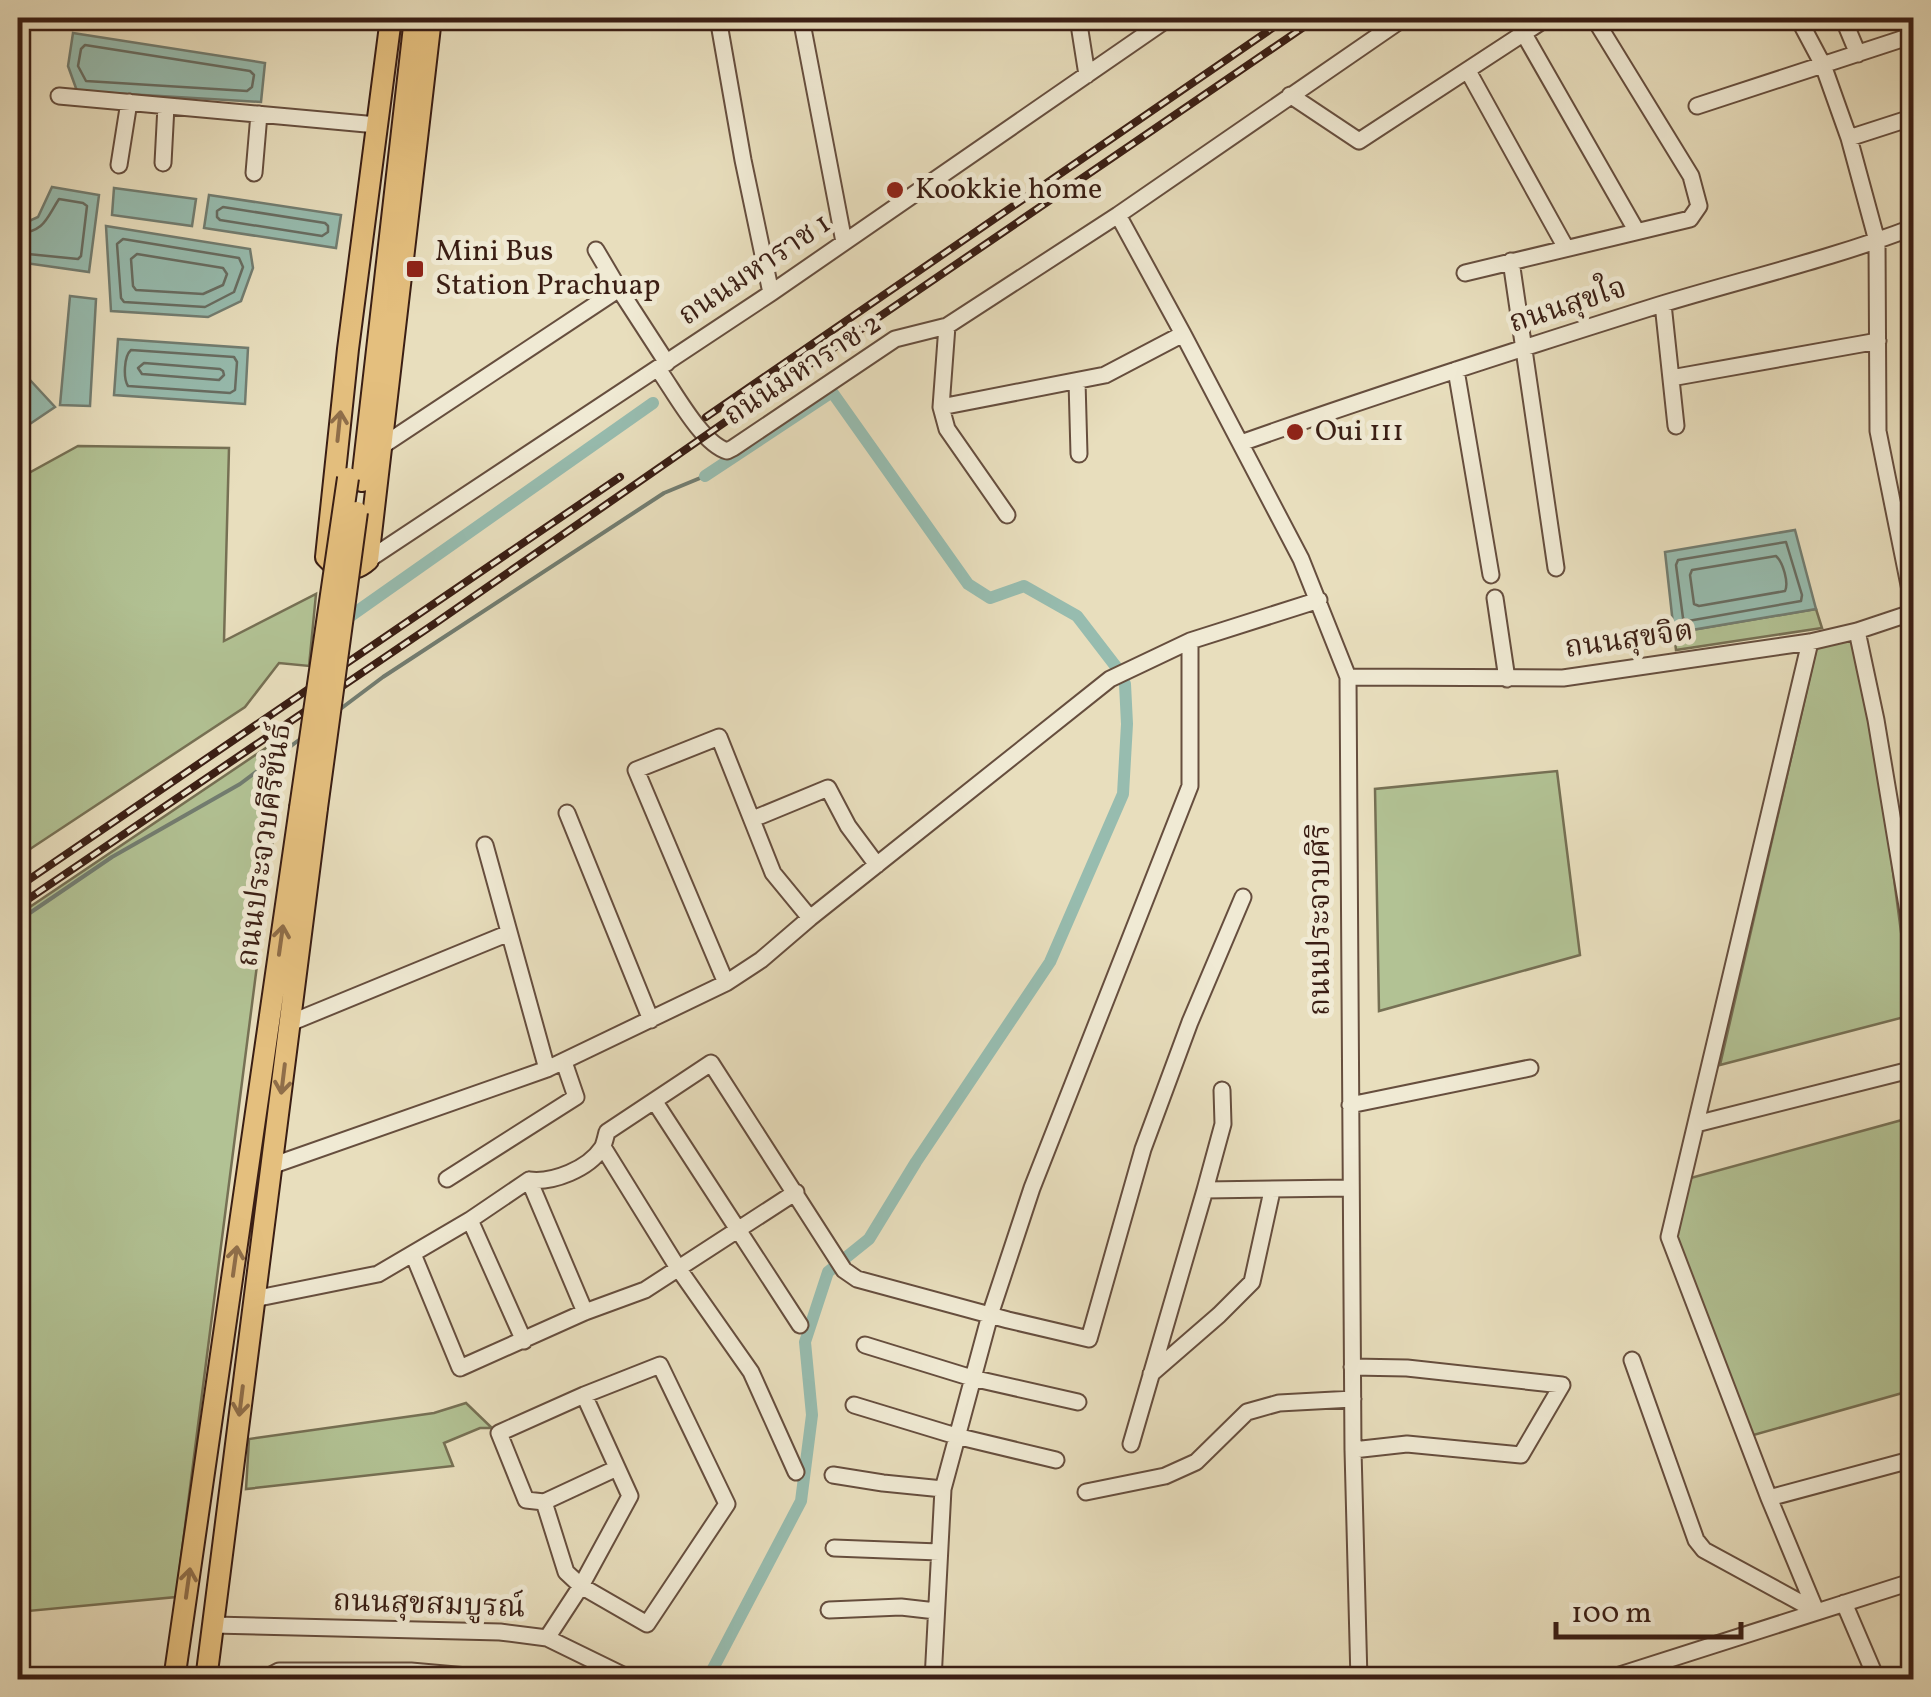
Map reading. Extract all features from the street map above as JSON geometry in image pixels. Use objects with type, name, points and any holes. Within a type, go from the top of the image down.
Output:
[{"type":"main road","points":[[391,18],[348,350],[326,558],[336,568],[346,569],[358,568],[368,560],[430,18]]},
{"type":"main road","name":"ถนนประจวบคีรีขันธ์","points":[[355,479],[354,458],[403,18]]},
{"type":"main road","name":"ถนนประจวบคีรีขันธ์","points":[[174,1680],[309,808],[414,18]]},
{"type":"main road","name":"ถนนประจวบคีรีขันธ์","points":[[206,1680],[290,1024],[309,808]]},
{"type":"street","points":[[718,18],[771,294]]},
{"type":"street","points":[[801,18],[844,242]]},
{"type":"street","points":[[1078,18],[1086,74]]},
{"type":"street","name":"ถนนมหาราช 1","points":[[368,560],[771,294],[1169,18]]},
{"type":"street","name":"ถนนมหาราช 2","points":[[663,366],[688,413],[714,445],[726,451],[895,339],[946,326],[1118,215],[1404,18]]},
{"type":"street","points":[[1290,95],[1359,141],[1547,18]]},
{"type":"street","points":[[1465,273],[1690,218],[1700,206],[1691,176],[1594,18]]},
{"type":"street","points":[[1798,18],[1824,66],[1849,138],[1877,241],[1878,432],[1914,611]]},
{"type":"street","points":[[1843,18],[1858,54]]},
{"type":"street","points":[[1524,34],[1636,230]]},
{"type":"street","points":[[1698,106],[1914,35]]},
{"type":"street","points":[[1468,71],[1566,248]]},
{"type":"street","points":[[59,96],[377,125]]},
{"type":"street","points":[[119,165],[129,102]]},
{"type":"street","points":[[163,163],[166,106]]},
{"type":"street","points":[[254,173],[259,114]]},
{"type":"street","points":[[1849,138],[1914,117]]},
{"type":"street","name":"ถนนประจวบศิริ","points":[[1118,215],[1301,559],[1348,677],[1350,1188],[1359,1680]]},
{"type":"street","name":"ถนนสุขใจ","points":[[1241,443],[1396,388],[1914,227]]},
{"type":"street","points":[[596,250],[663,366]]},
{"type":"street","points":[[1511,261],[1556,568]]},
{"type":"street","points":[[382,446],[619,288]]},
{"type":"street","points":[[1663,304],[1676,426]]},
{"type":"street","points":[[946,326],[941,408],[947,429],[1007,515]]},
{"type":"street","points":[[941,408],[1105,375],[1184,334]]},
{"type":"street","points":[[1671,378],[1878,342]]},
{"type":"street","points":[[1456,370],[1491,575]]},
{"type":"street","points":[[1078,380],[1080,454]]},
{"type":"street","points":[[1495,598],[1508,679]]},
{"type":"street","points":[[272,1166],[564,1062],[726,983],[761,960],[1110,678],[1190,641],[1319,600]]},
{"type":"street","name":"ถนนสุขจิต","points":[[1348,677],[1563,678],[1810,642],[1914,611]]},
{"type":"street","points":[[1857,631],[1914,948]]},
{"type":"street","points":[[932,1680],[943,1488],[990,1314],[1032,1188],[1190,786],[1190,641]]},
{"type":"street","points":[[1810,642],[1669,1237],[1816,1611]]},
{"type":"street","points":[[726,983],[636,770],[719,737],[773,873],[810,918]]},
{"type":"street","points":[[753,819],[828,788],[848,826],[877,864]]},
{"type":"street","points":[[568,814],[651,1020]]},
{"type":"street","points":[[485,845],[547,1068]]},
{"type":"street","points":[[254,1299],[378,1274],[530,1180],[544,1182],[581,1167],[603,1147],[607,1132],[711,1063],[841,1263],[856,1279],[1089,1339],[1143,1149],[1190,1022],[1243,897]]},
{"type":"street","points":[[290,1024],[510,932]]},
{"type":"street","points":[[447,1179],[576,1096],[564,1062]]},
{"type":"street","points":[[1350,1106],[1530,1068]]},
{"type":"street","points":[[1696,1124],[1914,1069]]},
{"type":"street","points":[[1130,1444],[1223,1124],[1222,1090]]},
{"type":"street","points":[[654,1102],[800,1325]]},
{"type":"street","points":[[603,1147],[678,1268],[751,1372],[796,1472]]},
{"type":"street","points":[[530,1180],[586,1312]]},
{"type":"street","points":[[1204,1190],[1350,1188]]},
{"type":"street","points":[[1151,1374],[1252,1282],[1272,1191]]},
{"type":"street","points":[[413,1254],[460,1368],[644,1290],[796,1192]]},
{"type":"street","points":[[470,1220],[524,1341]]},
{"type":"street","points":[[865,1345],[972,1378],[1078,1402]]},
{"type":"street","points":[[1632,1360],[1696,1540],[1704,1550],[1816,1611]]},
{"type":"street","points":[[544,1502],[566,1572],[581,1586],[647,1624],[727,1504],[660,1365],[499,1433],[526,1500],[544,1502],[617,1468]]},
{"type":"street","points":[[1352,1367],[1407,1368],[1562,1385],[1521,1455],[1406,1444],[1353,1450]]},
{"type":"street","points":[[547,1638],[581,1586],[630,1496],[584,1395]]},
{"type":"street","points":[[1086,1492],[1165,1476],[1196,1462],[1247,1412],[1279,1404],[1353,1399]]},
{"type":"street","points":[[854,1406],[1056,1460]]},
{"type":"street","points":[[1770,1498],[1914,1458]]},
{"type":"street","points":[[833,1475],[943,1488]]},
{"type":"street","points":[[834,1548],[940,1552]]},
{"type":"street","points":[[1604,1680],[1914,1581]]},
{"type":"street","points":[[1844,1603],[1877,1680]]},
{"type":"street","points":[[829,1610],[936,1610]]},
{"type":"street","name":"ถนนสุขสมบูรณ์","points":[[213,1626],[500,1632],[547,1638],[633,1680]]},
{"type":"street","points":[[262,1680],[278,1670],[411,1672],[512,1680]]},
{"type":"green space","points":[[78,446],[229,448],[224,641],[316,594],[309,666],[279,663],[245,707],[18,857],[18,786],[25,784],[18,751],[18,479]]},
{"type":"green space","points":[[1816,609],[1822,628],[1676,650],[1674,633]]},
{"type":"green space","points":[[1852,640],[1873,720],[1912,1015],[1720,1065],[1817,646]]},
{"type":"green space","points":[[291,731],[281,778],[176,1597],[18,1612],[18,915]]},
{"type":"green space","points":[[1557,771],[1580,955],[1379,1011],[1375,789]]},
{"type":"green space","points":[[1913,1117],[1913,1390],[1750,1436],[1675,1238],[1687,1179]]},
{"type":"green space","points":[[466,1403],[492,1428],[480,1428],[444,1443],[453,1466],[246,1489],[249,1439],[434,1413]]},
{"type":"water","points":[[18,18],[30,18],[24,85],[18,97]]},
{"type":"water","points":[[73,33],[265,63],[261,102],[77,91],[68,66]]},
{"type":"water","points":[[52,187],[99,195],[89,272],[18,262],[18,226],[38,217]]},
{"type":"water","points":[[114,188],[196,199],[192,226],[112,215]]},
{"type":"water","points":[[209,195],[341,215],[336,248],[204,228]]},
{"type":"water","points":[[106,226],[250,249],[253,268],[241,301],[208,317],[111,311]]},
{"type":"water","points":[[70,296],[96,299],[90,406],[60,405]]},
{"type":"water","points":[[118,339],[248,348],[245,404],[114,395]]},
{"type":"water","points":[[18,367],[55,407],[18,432]]},
{"type":"water","points":[[1795,530],[1816,609],[1674,633],[1665,552]]},
{"type":"waterway","points":[[705,476],[832,392],[968,584],[990,598],[1024,586],[1077,616],[1125,684],[1127,724],[1123,794],[1050,962],[869,1239],[828,1272],[805,1342],[812,1415],[801,1501],[707,1680]]},
{"type":"waterway","points":[[342,622],[653,403]]},
{"type":"waterway","points":[[339,710],[383,677],[664,493],[705,476]]},
{"type":"waterway","points":[[18,921],[112,857],[240,784],[303,737]]},
{"type":"railway","points":[[706,417],[1287,18]]},
{"type":"railway","points":[[18,906],[1317,18]]},
{"type":"railway","points":[[18,887],[620,477]]},
{"type":"place","name":"Kookkie home","points":[[895,190]]},
{"type":"place","name":"Mini Bus Station Prachuap","points":[[415,269]]},
{"type":"place","name":"Oui 111","points":[[1295,432]]}]
